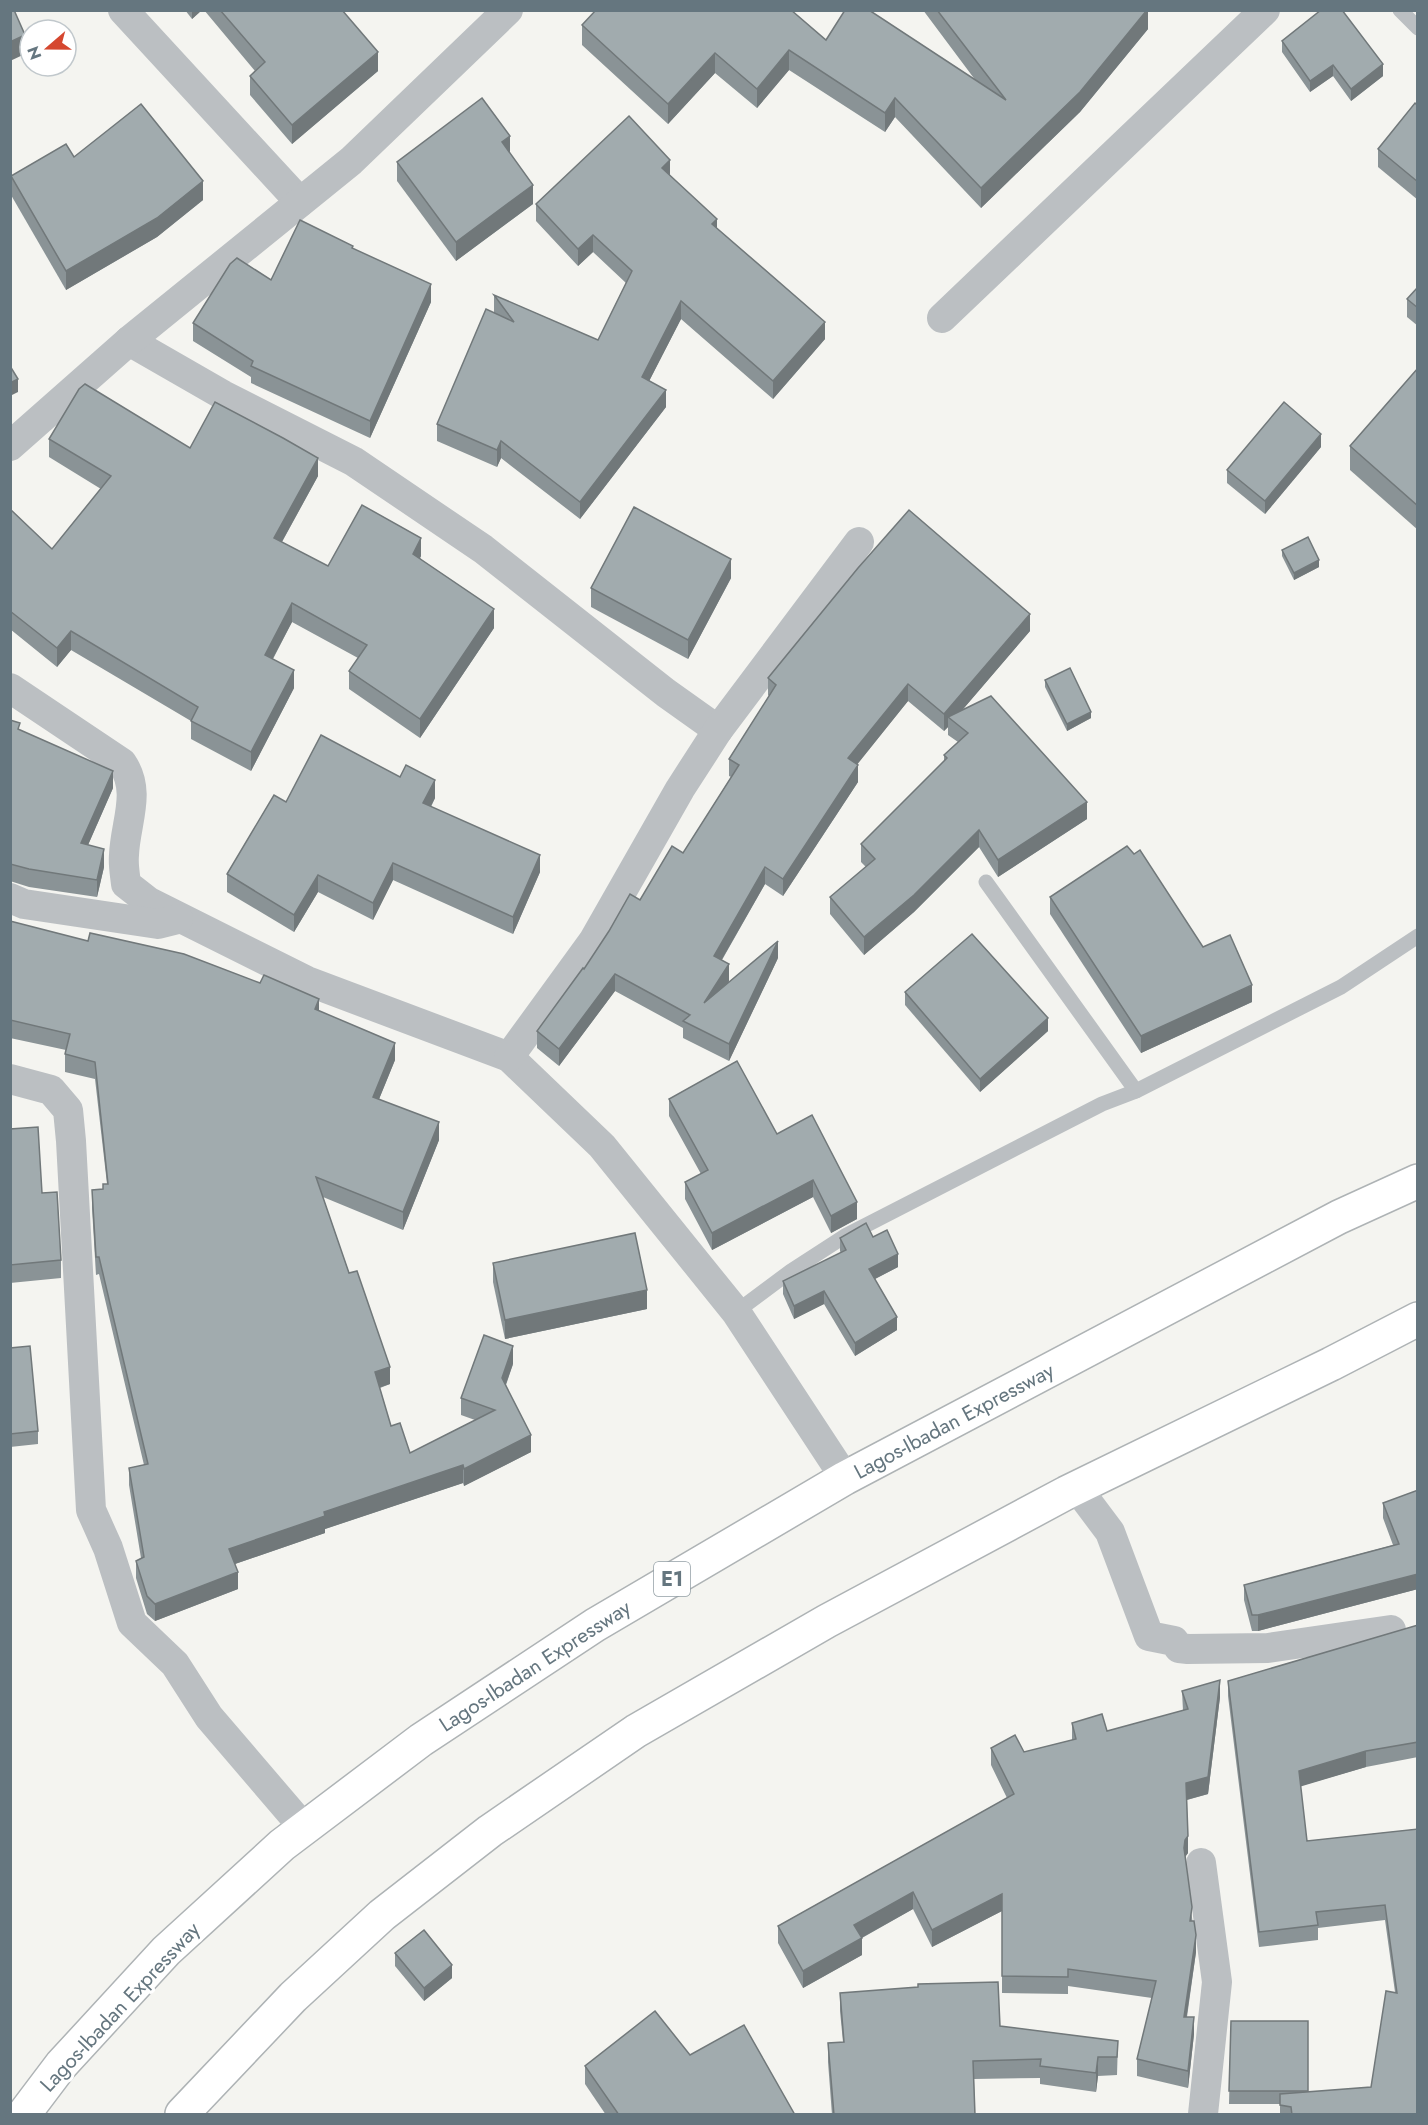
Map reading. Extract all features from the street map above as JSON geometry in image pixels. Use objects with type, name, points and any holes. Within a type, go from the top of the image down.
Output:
[{"type":"highway","name":"Lagos-Ibadan Expressway","points":[[24,2115],[61,2065],[166,1951],[282,1845],[421,1740],[594,1624],[845,1478],[1339,1217],[1418,1181]]},
{"type":"highway","points":[[182,2115],[293,1997],[382,1915],[490,1831],[636,1731],[827,1621],[1077,1488],[1418,1319]]},
{"type":"street","points":[[123,10],[300,202]]},
{"type":"street","points":[[10,446],[129,341],[351,161],[508,10]]},
{"type":"street","points":[[942,318],[1265,10]]},
{"type":"street","points":[[129,341],[223,395],[353,461],[483,549],[666,693],[718,730]]},
{"type":"street","points":[[509,1057],[594,940],[680,789],[718,730],[860,542]]},
{"type":"street","points":[[10,688],[122,763],[126,768],[133,787],[123,856],[126,884],[149,903],[307,981],[509,1057],[602,1146],[736,1311],[845,1478]]},
{"type":"street","points":[[10,898],[24,904],[158,924],[179,918]]},
{"type":"street","points":[[10,1078],[51,1090],[68,1110],[91,1510],[108,1548],[132,1623],[176,1664],[209,1717],[304,1828]]},
{"type":"street","points":[[1077,1488],[1110,1532],[1149,1636],[1174,1641],[1179,1648],[1188,1649],[1268,1648],[1391,1630]]},
{"type":"street","points":[[1201,1863],[1217,1982],[1203,2115]]},
{"type":"lane","points":[[1400,10],[1418,28]]},
{"type":"lane","points":[[986,882],[1136,1091]]},
{"type":"lane","points":[[736,1311],[845,1236],[1102,1104],[1136,1091],[1341,987],[1418,936]]},
{"type":"building","points":[[10,10],[14,10],[18,19],[18,38],[10,42]]},
{"type":"building","points":[[220,10],[342,10],[378,52],[292,125],[250,76],[265,62]]},
{"type":"building","points":[[596,10],[791,10],[826,40],[845,10],[869,10],[1006,100],[937,10],[1147,10],[1080,92],[981,188],[895,98],[885,113],[789,50],[757,89],[715,53],[668,104],[582,25]]},
{"type":"building","points":[[1321,10],[1342,10],[1383,64],[1351,89],[1333,65],[1310,81],[1282,41]]},
{"type":"building","points":[[482,98],[510,136],[502,142],[533,185],[456,242],[397,162]]},
{"type":"building","points":[[1415,103],[1418,106],[1418,182],[1378,149]]},
{"type":"building","points":[[141,104],[203,181],[157,218],[66,271],[11,176],[66,144],[74,157]]},
{"type":"building","points":[[629,116],[670,160],[662,168],[717,219],[712,224],[825,322],[773,381],[681,301],[642,377],[666,390],[580,502],[501,441],[497,450],[437,424],[486,309],[514,322],[494,295],[598,340],[632,271],[593,235],[578,249],[536,204]]},
{"type":"building","points":[[300,220],[353,246],[352,248],[431,284],[370,421],[251,366],[253,361],[193,323],[230,264],[237,258],[271,280]]},
{"type":"building","points":[[1418,287],[1418,308],[1407,299]]},
{"type":"building","points":[[10,366],[18,379],[10,383]]},
{"type":"building","points":[[1418,368],[1418,506],[1350,446]]},
{"type":"building","points":[[85,384],[190,448],[215,402],[283,438],[318,458],[274,538],[328,566],[362,505],[421,538],[413,554],[494,609],[420,719],[349,671],[367,645],[292,603],[265,655],[294,670],[251,752],[191,721],[198,707],[71,631],[57,648],[10,611],[10,509],[52,549],[111,476],[49,439],[79,389]]},
{"type":"building","points":[[1284,402],[1321,434],[1265,501],[1227,470]]},
{"type":"building","points":[[634,507],[731,559],[688,640],[591,588]]},
{"type":"building","points":[[909,510],[1030,614],[944,714],[908,684],[848,758],[858,765],[783,879],[765,867],[714,956],[729,964],[704,1003],[778,941],[729,1044],[683,1021],[690,1015],[615,974],[559,1049],[537,1031],[584,969],[630,894],[640,900],[672,846],[683,853],[739,765],[729,759],[776,685],[768,678]]},
{"type":"building","points":[[1308,537],[1319,560],[1294,573],[1282,550]]},
{"type":"building","points":[[1070,668],[1091,712],[1067,724],[1045,680]]},
{"type":"building","points":[[991,696],[1087,802],[998,860],[979,830],[914,895],[864,937],[830,897],[875,859],[861,844],[947,758],[944,755],[968,733],[948,717]]},
{"type":"building","points":[[10,720],[20,723],[18,729],[113,771],[81,843],[104,849],[97,880],[10,864]]},
{"type":"building","points":[[321,735],[400,777],[406,765],[435,780],[423,803],[540,855],[513,917],[393,863],[373,903],[318,875],[294,915],[227,874],[274,795],[286,802]]},
{"type":"building","points":[[1127,846],[1134,854],[1140,850],[1203,947],[1230,935],[1252,985],[1141,1036],[1050,897]]},
{"type":"building","points":[[10,921],[88,941],[90,933],[184,954],[260,983],[264,975],[319,999],[315,1009],[395,1043],[373,1097],[439,1122],[403,1212],[316,1177],[349,1273],[357,1271],[390,1367],[375,1372],[391,1426],[400,1423],[410,1453],[495,1410],[461,1398],[484,1335],[513,1346],[502,1378],[531,1435],[464,1469],[463,1465],[324,1512],[325,1516],[229,1549],[238,1572],[155,1604],[147,1596],[136,1561],[144,1557],[129,1468],[148,1464],[99,1257],[96,1257],[92,1190],[103,1189],[103,1184],[108,1184],[95,1062],[65,1054],[70,1034],[10,1020]]},
{"type":"building","points":[[972,934],[1048,1018],[980,1079],[905,992]]},
{"type":"building","points":[[737,1061],[777,1134],[812,1115],[857,1202],[831,1216],[813,1180],[712,1233],[685,1182],[708,1170],[669,1099]]},
{"type":"building","points":[[38,1127],[42,1193],[57,1192],[61,1260],[10,1265],[10,1129]]},
{"type":"building","points":[[866,1223],[873,1237],[887,1230],[898,1254],[869,1269],[897,1317],[855,1343],[824,1291],[794,1306],[783,1281],[846,1250],[840,1238]]},
{"type":"building","points":[[635,1233],[647,1290],[505,1320],[493,1263]]},
{"type":"building","points":[[30,1346],[38,1431],[10,1434],[10,1348]]},
{"type":"building","points":[[1418,1490],[1418,1574],[1252,1615],[1244,1585],[1399,1544],[1383,1503]]},
{"type":"building","points":[[1418,1625],[1418,1742],[1366,1751],[1299,1771],[1307,1841],[1418,1829],[1418,2115],[1292,2115],[1291,2107],[1280,2105],[1280,2094],[1371,2087],[1386,1991],[1397,1993],[1385,1905],[1316,1912],[1318,1925],[1259,1932],[1228,1681]]},
{"type":"building","points":[[1220,1680],[1208,1777],[1186,1783],[1188,1836],[1184,1848],[1192,1907],[1190,1921],[1194,1921],[1196,1935],[1184,2017],[1194,2017],[1188,2071],[1137,2059],[1156,1981],[1068,1969],[1068,1977],[1002,1976],[1002,1894],[932,1930],[913,1892],[854,1925],[862,1938],[803,1971],[778,1926],[1014,1794],[991,1748],[1015,1735],[1024,1752],[1076,1739],[1072,1723],[1102,1714],[1107,1731],[1188,1709],[1182,1691]]},
{"type":"building","points":[[424,1930],[452,1965],[424,1988],[395,1953]]},
{"type":"building","points":[[998,1982],[1000,2026],[1118,2041],[1117,2057],[1098,2057],[1096,2073],[1040,2066],[1041,2059],[973,2061],[975,2115],[834,2115],[828,2043],[844,2042],[840,1993],[918,1987],[918,1984]]},
{"type":"building","points":[[655,2011],[690,2055],[744,2025],[795,2115],[619,2115],[585,2066]]},
{"type":"building","points":[[1231,2021],[1308,2021],[1308,2091],[1229,2091]]}]
